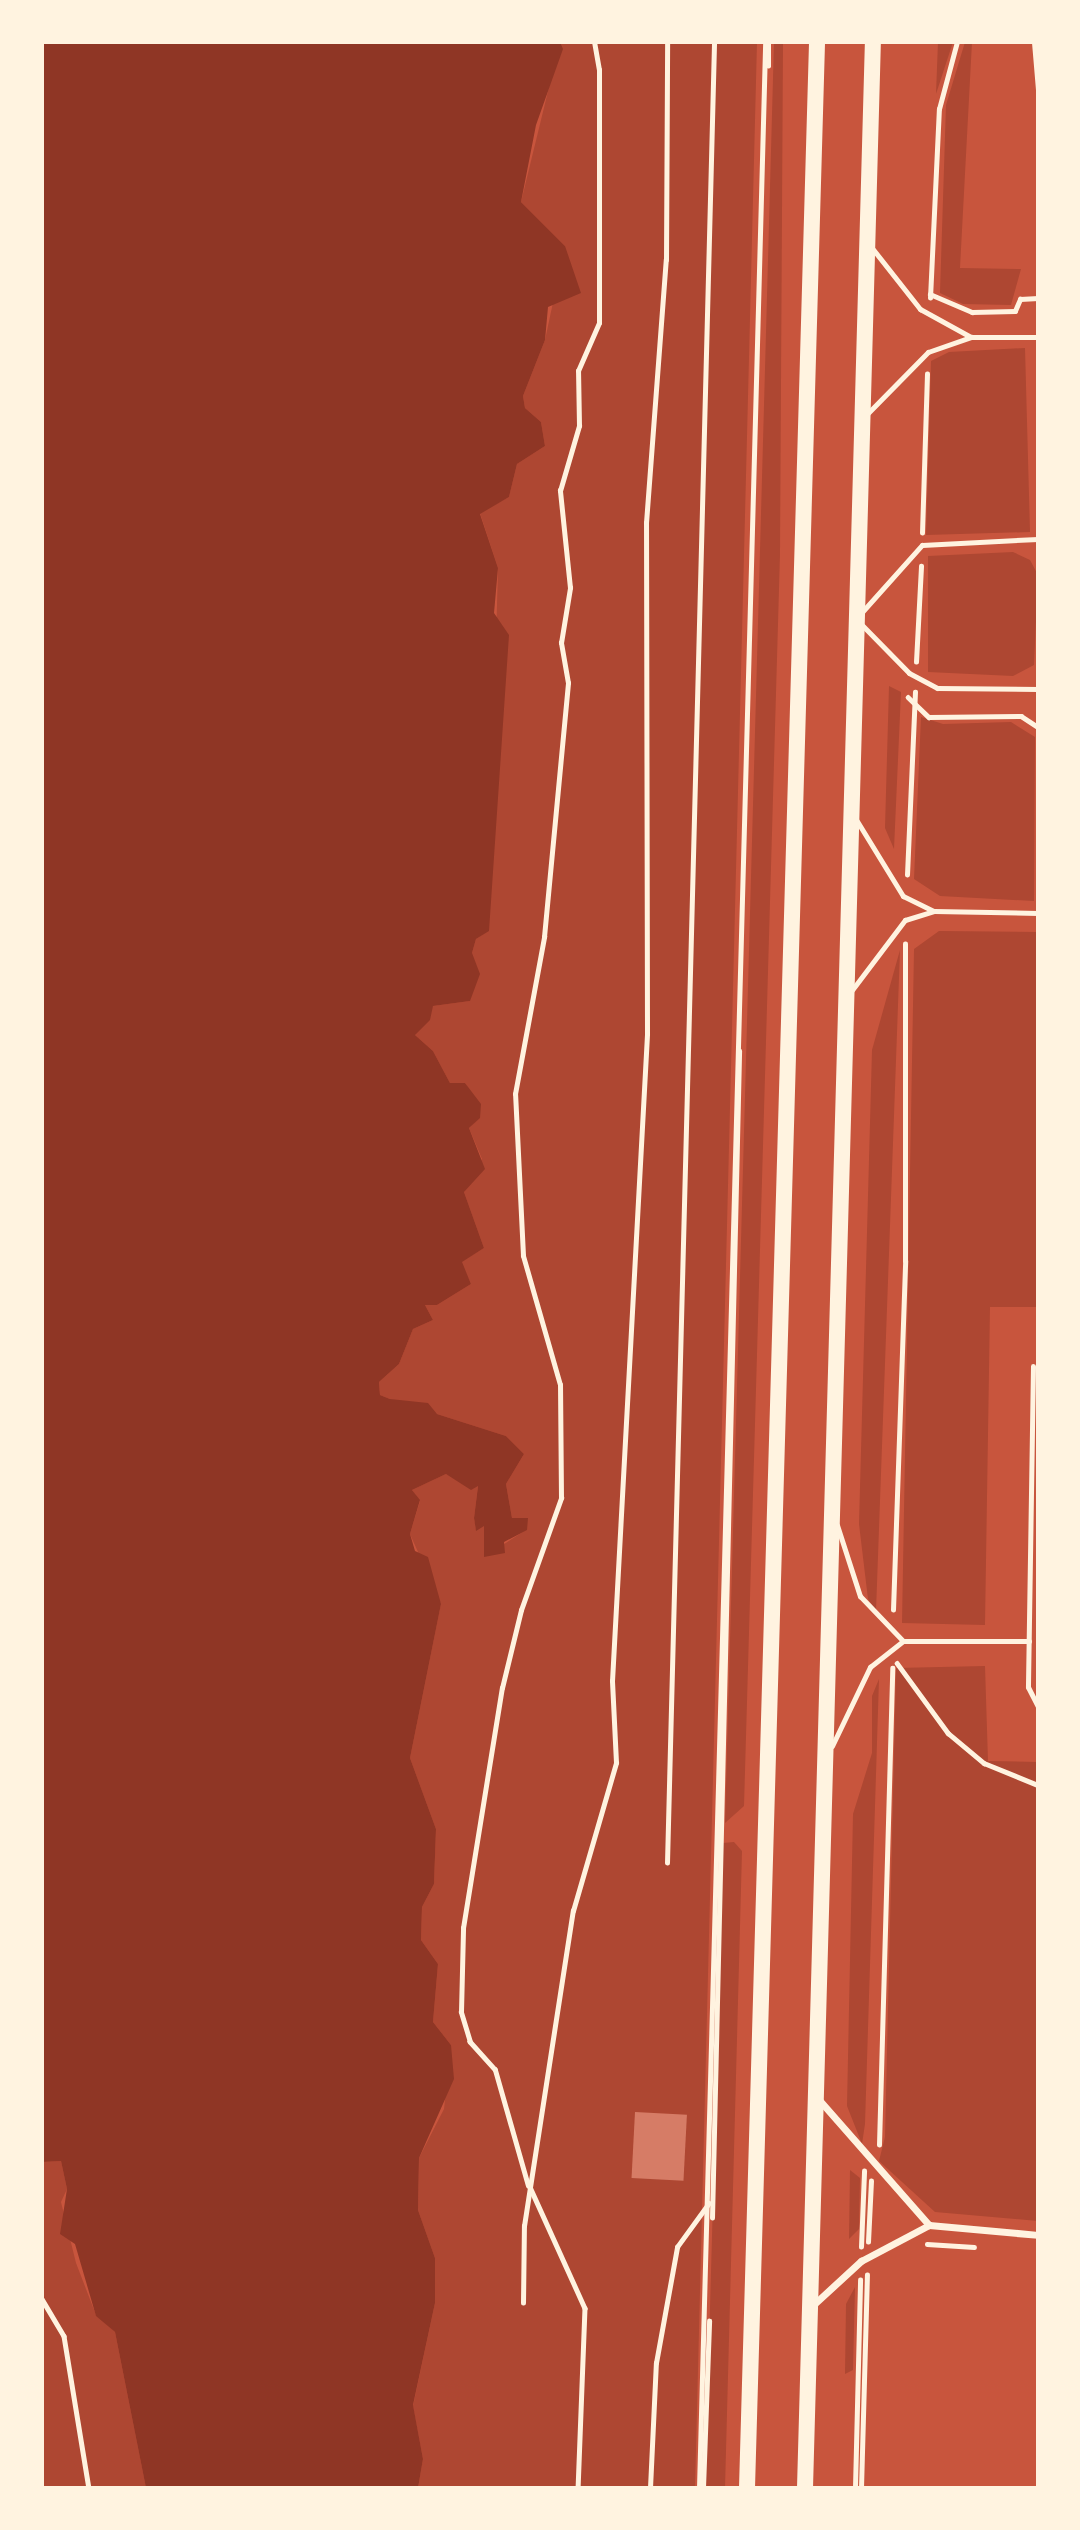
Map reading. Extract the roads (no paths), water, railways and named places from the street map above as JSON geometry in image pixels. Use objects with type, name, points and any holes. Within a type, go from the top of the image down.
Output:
[{"type":"main road","points":[[747,2488],[817,42]]},
{"type":"main road","points":[[805,2488],[819,2100],[844,1001],[873,42]]},
{"type":"street","points":[[819,2100],[874,2168],[929,2225]]},
{"type":"street","points":[[811,2307],[864,2258],[929,2225],[1038,2235]]},
{"type":"lane","points":[[1034,42],[1038,90]]},
{"type":"lane","points":[[867,239],[902,292],[929,316],[971,337]]},
{"type":"lane","points":[[862,423],[896,378],[928,352],[971,337],[1038,337]]},
{"type":"lane","points":[[1038,539],[922,545],[856,619],[915,677],[957,693],[1038,689]]},
{"type":"lane","points":[[850,807],[883,872],[906,899],[934,911]]},
{"type":"lane","points":[[844,1001],[905,920],[934,911],[1038,913]]},
{"type":"lane","points":[[1033,1366],[1028,1687],[1038,1707]]},
{"type":"lane","points":[[833,1512],[860,1596],[892,1634],[902,1641],[1029,1641]]},
{"type":"lane","points":[[1030,1597],[1038,1591]]},
{"type":"lane","points":[[828,1755],[870,1667],[902,1641]]}]
